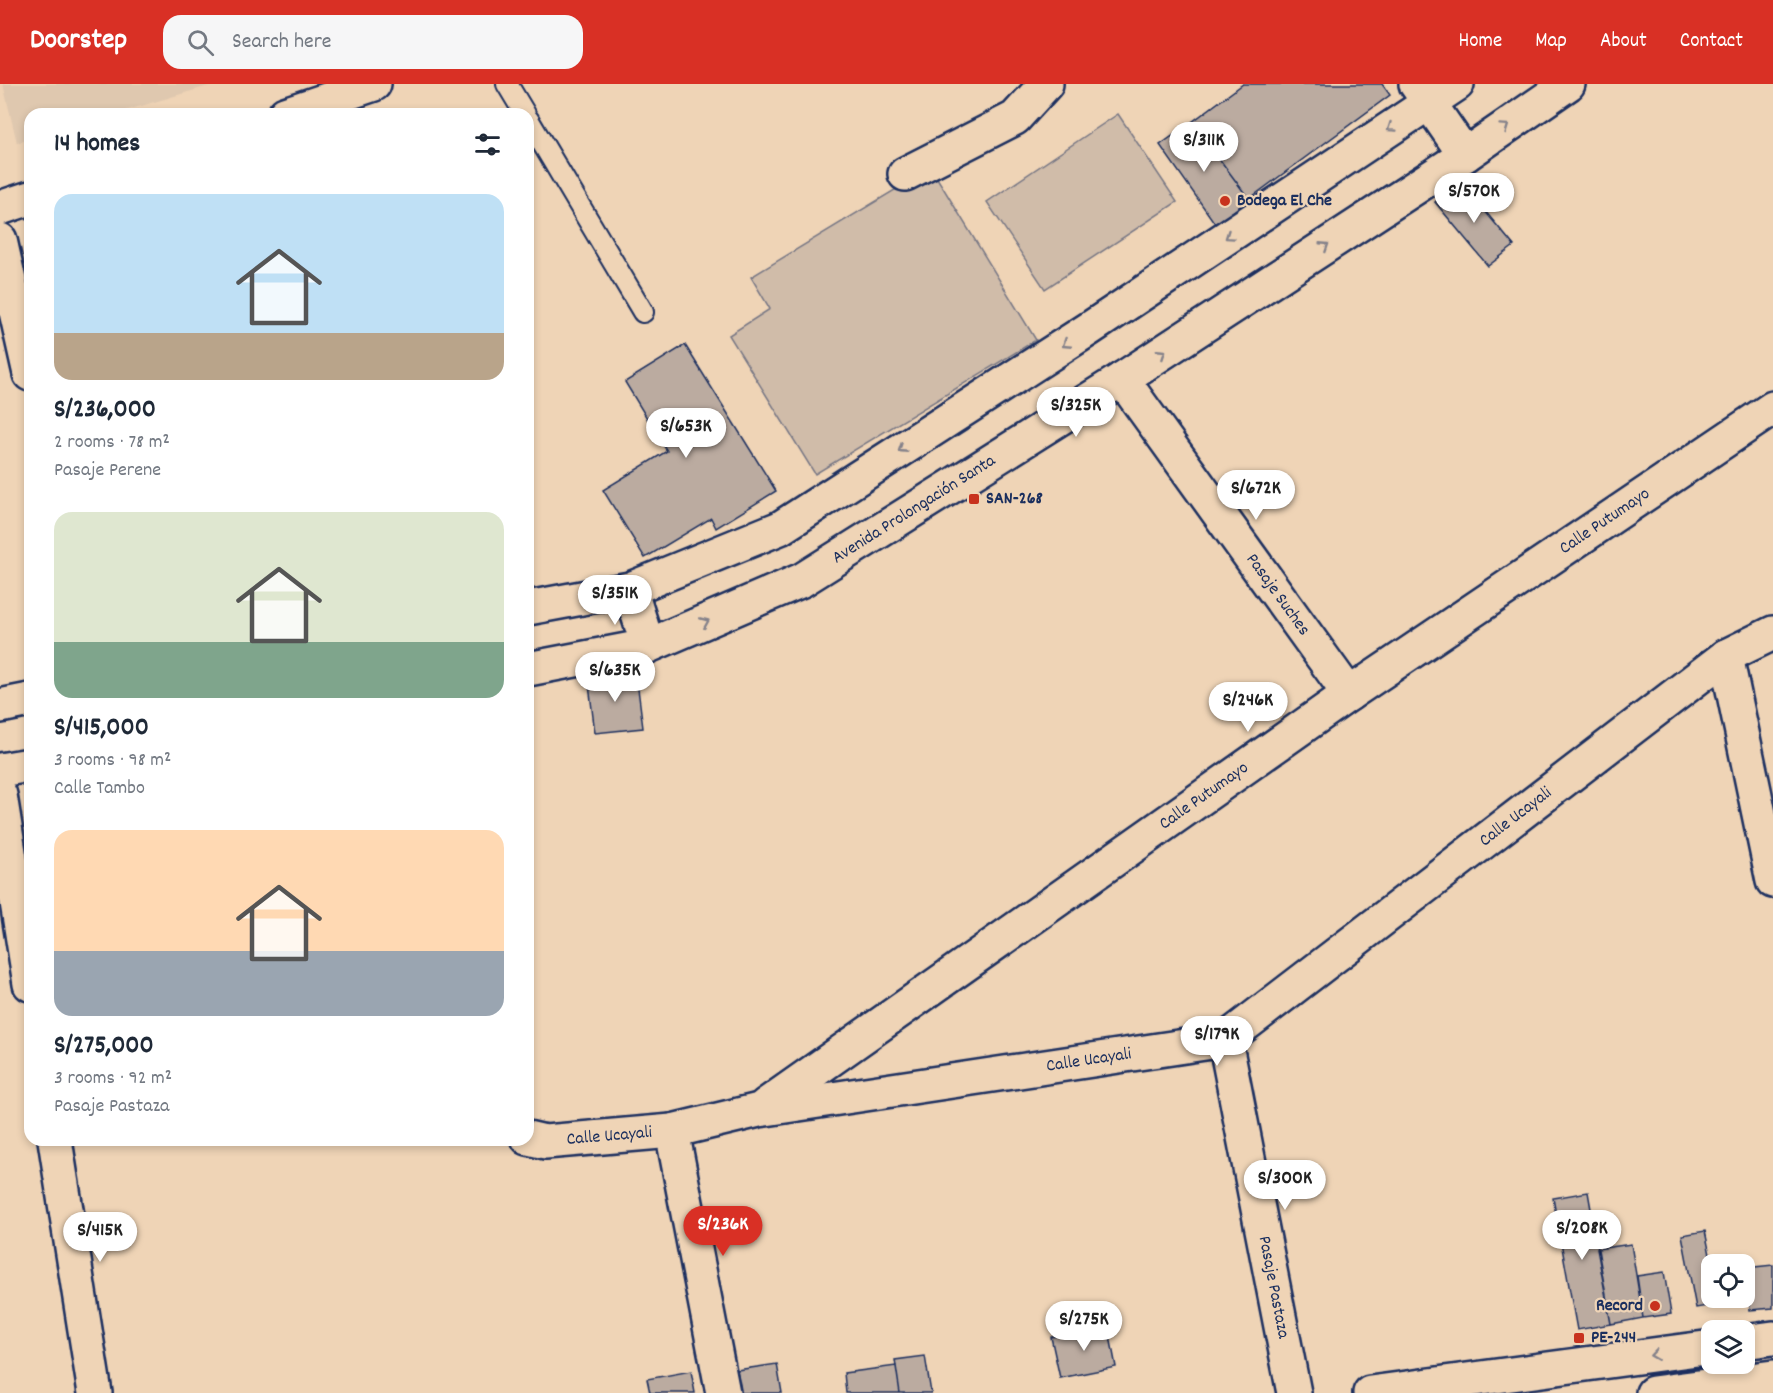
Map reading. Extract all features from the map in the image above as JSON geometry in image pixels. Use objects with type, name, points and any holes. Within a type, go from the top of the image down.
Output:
[{"type":"street","points":[[303,108],[374,84]]},
{"type":"street","points":[[905,174],[1015,118],[1046,84]]},
{"type":"street","points":[[534,607],[630,590],[780,528],[1089,329],[1423,93],[1457,84]]},
{"type":"street","name":"Avenida Prolongación Santa","points":[[534,668],[648,646],[802,580],[1122,379],[1465,155],[1568,84]]},
{"type":"street","points":[[1423,93],[1465,155]]},
{"type":"street","points":[[0,208],[24,200]]},
{"type":"street","points":[[0,240],[24,347]]},
{"type":"street","name":"Pasaje Suches","points":[[1122,379],[1349,694]]},
{"type":"street","name":"Calle Putumayo","points":[[759,1110],[1349,694],[1773,408]]},
{"type":"street","points":[[630,590],[648,646]]},
{"type":"street","name":"Calle Ucayali","points":[[534,1139],[545,1142],[672,1131],[759,1110],[1225,1040],[1726,656],[1773,633]]},
{"type":"street","points":[[1726,656],[1773,881]]},
{"type":"street","points":[[0,706],[24,701]]},
{"type":"street","points":[[0,770],[24,766]]},
{"type":"street","points":[[0,795],[24,946]]},
{"type":"street","name":"Pasaje Pastaza","points":[[1225,1040],[1294,1393]]},
{"type":"street","points":[[672,1131],[723,1393]]},
{"type":"street","points":[[56,1146],[95,1393]]},
{"type":"street","points":[[1755,1340],[1773,1338]]},
{"type":"street","points":[[1370,1393],[1701,1348]]},
{"type":"street","points":[[1653,1393],[1773,1377]]},
{"type":"lane","points":[[507,84],[521,108]]},
{"type":"lane","points":[[534,129],[643,312]]},
{"type":"shaded area","points":[[3,84],[215,84],[134,108],[24,108],[24,141],[17,143]]},
{"type":"shaded area","points":[[1118,114],[1177,202],[1045,289],[987,202]]},
{"type":"shaded area","points":[[931,168],[1036,340],[815,474],[729,335],[770,309],[751,277]]},
{"type":"building","points":[[1243,84],[1382,84],[1390,95],[1249,199],[1192,122]]},
{"type":"building","points":[[1192,122],[1249,199],[1216,225],[1160,145]]},
{"type":"building","points":[[1460,181],[1514,246],[1488,266],[1435,202]]},
{"type":"building","points":[[685,345],[776,491],[716,528],[711,518],[645,558],[603,490],[667,451],[625,382]]},
{"type":"building","points":[[636,673],[643,728],[595,733],[588,677]]},
{"type":"building","points":[[1588,1192],[1611,1324],[1577,1330],[1553,1198]]},
{"type":"building","points":[[1705,1231],[1710,1254],[1701,1254],[1701,1307],[1696,1308],[1682,1235]]},
{"type":"building","points":[[1631,1244],[1643,1318],[1611,1324],[1597,1249]]},
{"type":"building","points":[[1773,1265],[1773,1308],[1750,1310],[1750,1308],[1755,1308],[1755,1267]]},
{"type":"building","points":[[1664,1272],[1671,1314],[1643,1318],[1637,1276]]},
{"type":"building","points":[[1108,1326],[1116,1367],[1060,1378],[1051,1337]]},
{"type":"building","points":[[925,1356],[931,1393],[900,1393],[895,1360]]},
{"type":"building","points":[[777,1364],[782,1393],[741,1393],[737,1370]]},
{"type":"building","points":[[896,1366],[900,1393],[846,1393],[844,1373]]},
{"type":"building","points":[[691,1371],[695,1393],[650,1393],[647,1379]]},
{"type":"place","name":"Bodega El Che","points":[[1225,201]]},
{"type":"place","name":"SAN-268","points":[[974,499]]},
{"type":"place","name":"Record","points":[[1655,1306]]},
{"type":"place","name":"PE-244","points":[[1579,1338]]}]
